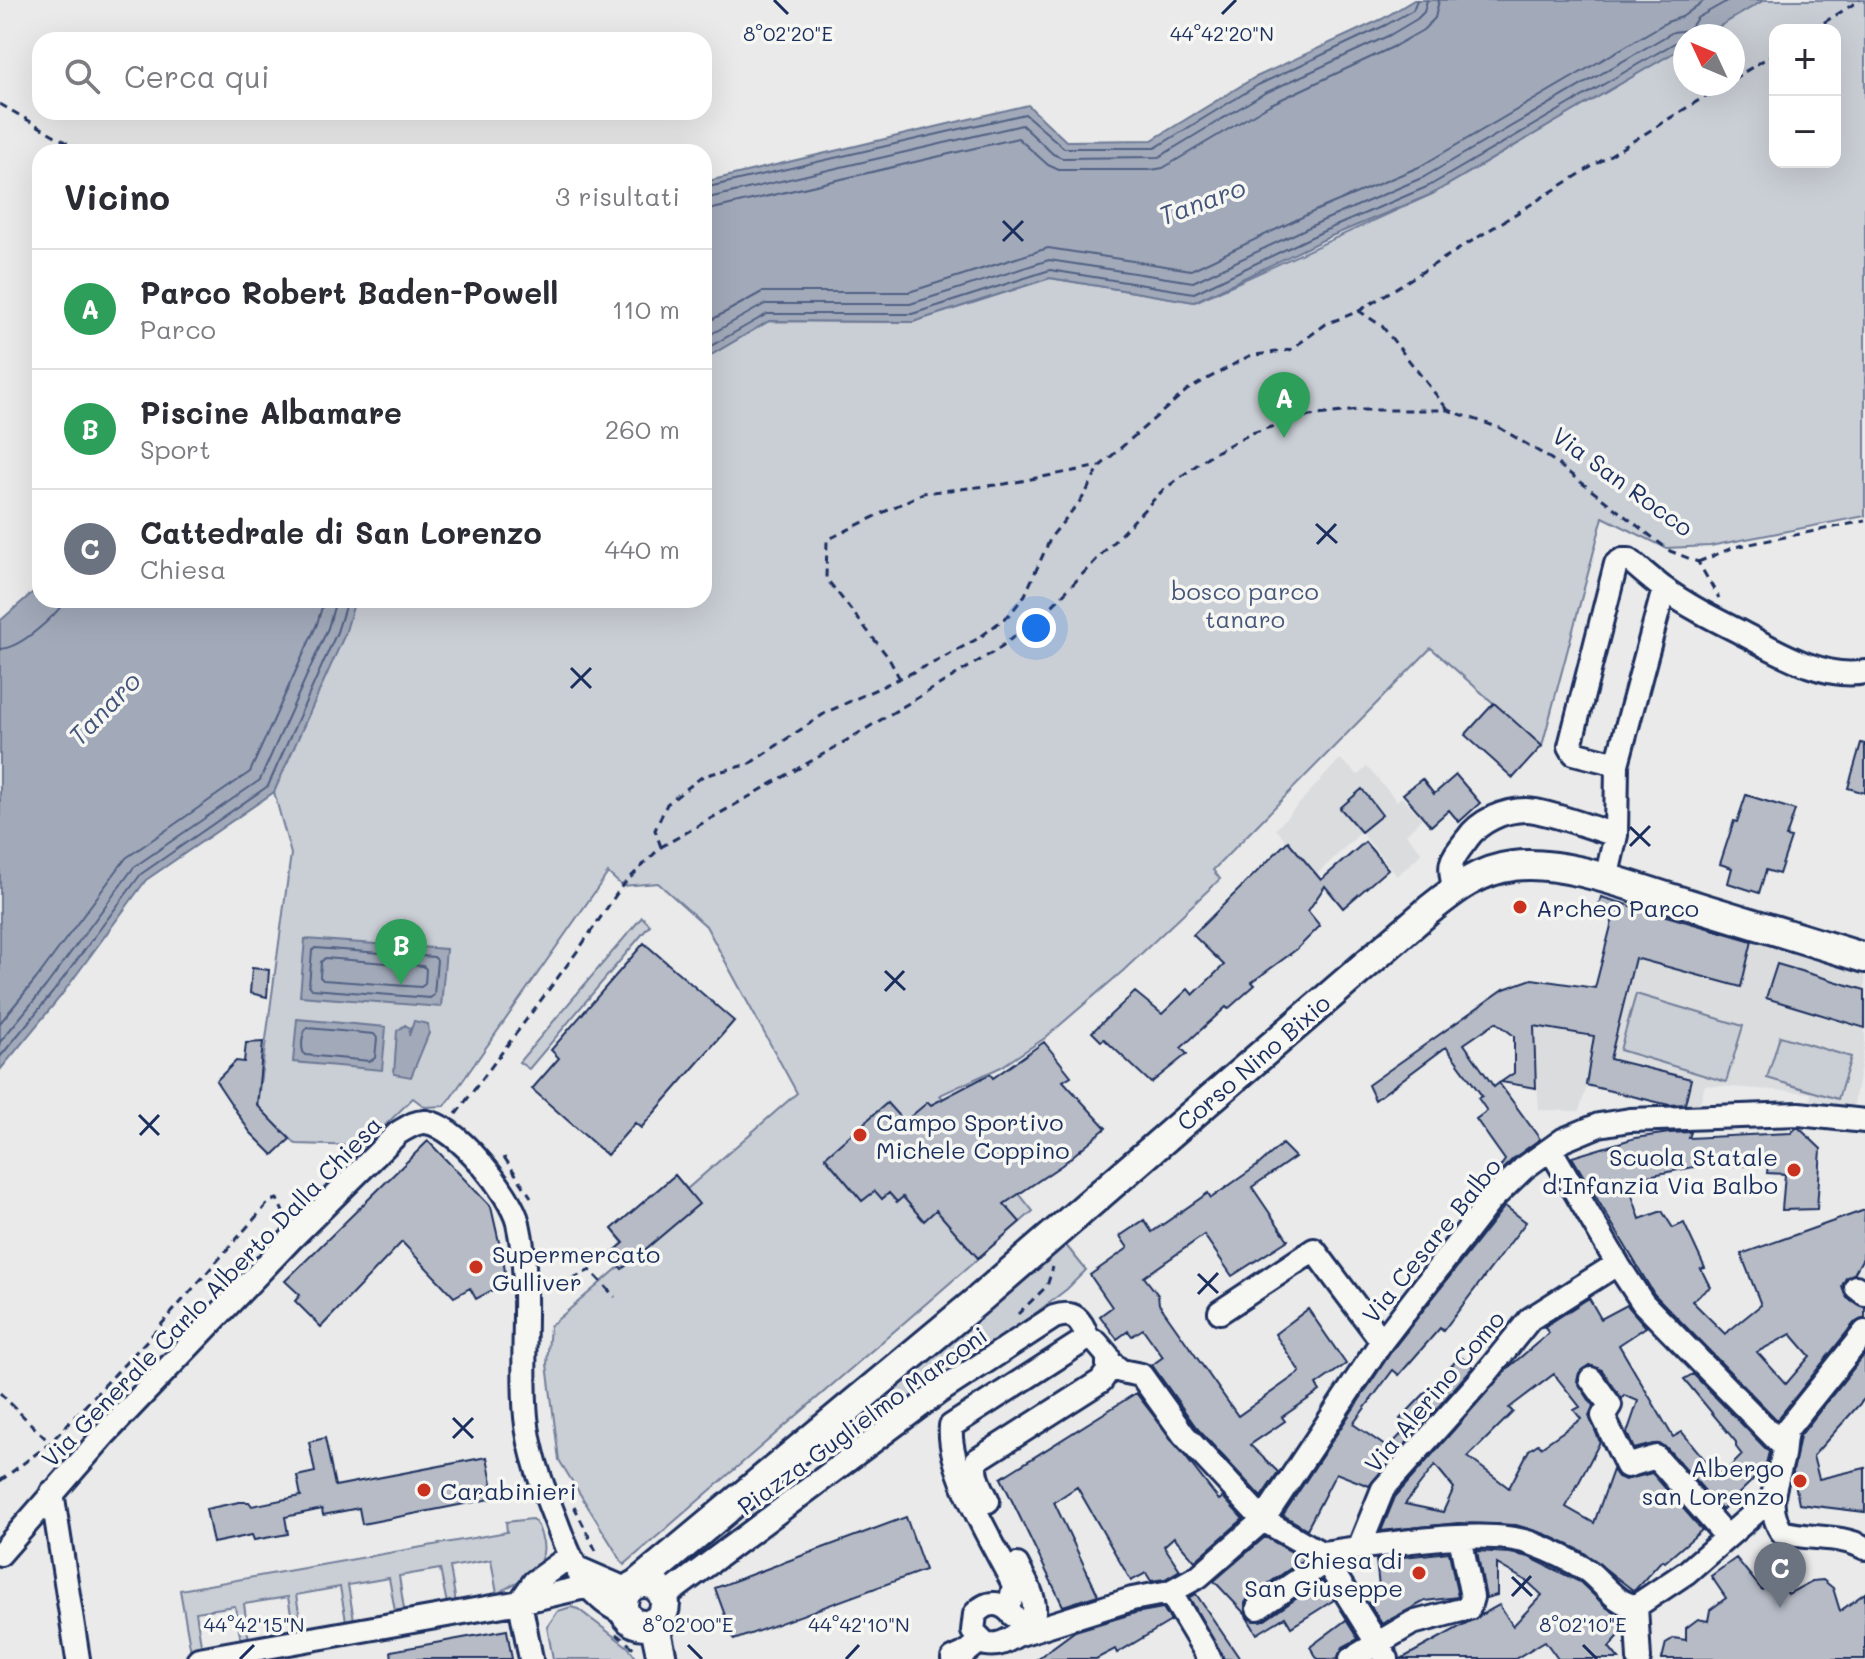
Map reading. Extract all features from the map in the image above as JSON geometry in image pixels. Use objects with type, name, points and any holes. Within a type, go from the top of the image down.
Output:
[{"type":"main road","name":"Corso Nino Bixio","points":[[631,1596],[724,1511],[1047,1240],[1455,889],[1484,872],[1515,865],[1546,865],[1606,879],[1865,958]]},
{"type":"main road","name":"Corso Nino Bixio","points":[[659,1610],[688,1556],[724,1511]]},
{"type":"main road","points":[[659,1610],[642,1625],[631,1596],[657,1587],[659,1610],[662,1659]]},
{"type":"street","points":[[1617,764],[1574,753],[1570,746],[1616,564],[1629,560],[1664,589],[1713,620],[1797,661],[1837,671],[1865,672]]},
{"type":"street","points":[[1606,879],[1616,835],[1617,764],[1664,589]]},
{"type":"street","points":[[1455,889],[1449,869],[1452,858],[1472,831],[1499,814],[1528,810],[1616,835]]},
{"type":"street","name":"Via Cesare Balbo","points":[[1170,1592],[1199,1576],[1263,1520],[1382,1341],[1504,1185],[1563,1140],[1599,1125],[1630,1120],[1799,1114],[1865,1121]]},
{"type":"street","name":"Via Generale Carlo Alberto Dalla Chiesa","points":[[0,1554],[104,1435],[292,1238],[398,1133],[414,1123],[427,1122],[442,1129]]},
{"type":"street","points":[[442,1129],[464,1146],[514,1209],[519,1226],[526,1417],[532,1451],[579,1570]]},
{"type":"street","points":[[1551,1150],[1643,1303],[1781,1453]]},
{"type":"street","points":[[1220,1312],[1314,1250],[1382,1341]]},
{"type":"street","name":"Via Alerino Como","points":[[1359,1548],[1383,1489],[1484,1376],[1530,1319],[1617,1264]]},
{"type":"street","name":"Piazza Guglielmo Marconi","points":[[659,1610],[939,1392],[1054,1317],[1071,1314],[1084,1328],[1088,1338],[1103,1347],[1110,1362]]},
{"type":"street","points":[[1865,1332],[1787,1429],[1773,1486],[1773,1517],[1782,1532],[1855,1542],[1865,1548]]},
{"type":"street","points":[[1004,1606],[1011,1600],[1014,1585],[957,1465],[950,1439],[951,1426],[1088,1338]]},
{"type":"street","points":[[966,1653],[986,1644],[1000,1645],[1014,1636],[1031,1623],[1035,1603],[978,1481],[977,1460],[1101,1381],[1110,1362],[1121,1371],[1141,1375],[1184,1435],[1263,1520],[1324,1557],[1381,1651]]},
{"type":"street","points":[[1591,1379],[1610,1405],[1603,1416],[1627,1466],[1656,1457],[1726,1536]]},
{"type":"street","points":[[52,1492],[78,1659]]},
{"type":"street","points":[[1631,1606],[1687,1572],[1773,1497]]},
{"type":"street","points":[[1351,1659],[1381,1651],[1412,1623],[1469,1608],[1472,1597],[1460,1537]]},
{"type":"street","points":[[1258,1608],[1324,1557],[1359,1548],[1460,1537],[1514,1538],[1530,1542],[1588,1571],[1631,1606],[1639,1659]]},
{"type":"street","points":[[531,1659],[520,1602],[547,1570],[579,1570],[631,1596]]},
{"type":"street","points":[[199,1659],[520,1602],[579,1570]]},
{"type":"street","points":[[1014,1636],[1132,1599],[1170,1592],[1210,1659]]},
{"type":"street","points":[[966,1653],[975,1614],[984,1605],[1004,1606],[1013,1615],[1014,1636]]},
{"type":"path","points":[[1822,24],[1860,0]]},
{"type":"path","points":[[1745,72],[1769,57]]},
{"type":"path","points":[[661,847],[655,830],[667,804],[703,776],[749,764],[827,712],[979,638],[1010,614],[1025,595],[1051,537],[1084,496],[1100,466],[1187,390],[1249,356],[1290,350],[1326,324],[1359,311],[1706,96]]},
{"type":"path","points":[[0,104],[69,144]]},
{"type":"path","points":[[1359,311],[1382,326],[1448,410]]},
{"type":"path","points":[[442,1129],[464,1106],[622,886],[661,847],[997,650],[1052,606],[1162,491],[1210,455],[1252,433],[1302,417],[1357,410],[1448,410]]},
{"type":"path","name":"Via San Rocco","points":[[1448,410],[1500,428],[1551,459],[1670,551],[1698,562],[1736,630]]},
{"type":"path","points":[[900,679],[888,657],[826,578],[827,540],[923,493],[1005,484],[1100,466]]},
{"type":"path","points":[[1698,562],[1735,547],[1865,521]]},
{"type":"path","points":[[0,1481],[49,1444],[152,1335],[269,1202],[277,1199],[292,1238]]},
{"type":"path","points":[[1010,1322],[1047,1286],[1058,1253],[1047,1240]]},
{"type":"path","points":[[544,1293],[590,1270],[615,1297]]},
{"type":"path","points":[[0,1393],[49,1444],[77,1467]]},
{"type":"shaded area","points":[[1340,759],[1358,775],[1367,767],[1397,801],[1401,797],[1422,818],[1406,834],[1422,853],[1397,876],[1361,832],[1316,875],[1276,829]]},
{"type":"shaded area","points":[[1601,897],[1865,974],[1865,1043],[1853,1109],[1810,1104],[1811,1093],[1705,1085],[1698,1110],[1587,1086],[1579,1111],[1539,1110],[1535,1036],[1524,1033],[1532,979],[1595,988],[1613,918],[1596,914]]},
{"type":"green space","name":"bosco parco tanaro","points":[[1764,0],[1865,0],[1865,516],[1710,546],[1666,548],[1603,517],[1542,746],[1431,648],[1213,870],[1220,879],[1124,970],[1045,1038],[1001,1067],[940,1095],[1033,1211],[624,1565],[559,1460],[547,1364],[550,1326],[619,1267],[610,1255],[623,1243],[612,1229],[675,1175],[687,1189],[797,1093],[706,926],[658,883],[622,886],[608,873],[445,1106],[425,1107],[413,1098],[364,1146],[296,1144],[257,1106],[291,854],[274,792],[348,608],[712,608],[712,354],[769,321],[913,322],[1050,278],[1195,302],[1432,194],[1673,53],[1673,96],[1745,96],[1745,24],[1723,24]]},
{"type":"green space","points":[[642,917],[650,925],[529,1069],[519,1062]]},
{"type":"green space","points":[[1636,994],[1743,1026],[1726,1082],[1620,1050]]},
{"type":"green space","points":[[1780,1036],[1851,1057],[1838,1099],[1767,1078]]},
{"type":"green space","points":[[1065,1244],[1086,1270],[1067,1289],[937,1390],[893,1413],[881,1401]]},
{"type":"green space","points":[[532,1519],[541,1535],[542,1556],[532,1571],[497,1594],[491,1560],[450,1567],[456,1603],[447,1604],[440,1569],[399,1576],[404,1609],[395,1611],[389,1578],[348,1585],[354,1620],[346,1621],[340,1587],[296,1595],[302,1629],[294,1631],[288,1597],[244,1604],[249,1641],[241,1642],[235,1606],[196,1612],[202,1651],[191,1652],[180,1590],[507,1532],[506,1522]]},
{"type":"green space","points":[[571,1607],[628,1647],[637,1659],[553,1659],[547,1627],[558,1611]]},
{"type":"water","name":"Tanaro","points":[[1414,0],[1764,0],[1723,24],[1673,24],[1673,53],[1432,194],[1329,237],[1194,302],[1050,278],[913,322],[769,321],[712,354],[712,180],[1028,105],[1066,141],[1152,140],[1254,78],[1382,19]]},
{"type":"water","name":"Tanaro","points":[[32,593],[32,608],[353,608],[345,634],[274,792],[146,880],[60,997],[0,1070],[0,621]]},
{"type":"water","points":[[305,939],[446,949],[441,1007],[300,996]]},
{"type":"water","points":[[297,1019],[386,1027],[382,1070],[293,1062]]},
{"type":"water","points":[[414,1021],[428,1024],[429,1033],[411,1077],[394,1074],[397,1031],[405,1025],[410,1028],[409,1036]]},
{"type":"building","points":[[1494,703],[1542,746],[1513,778],[1465,735]]},
{"type":"building","points":[[1861,743],[1865,744],[1865,793],[1848,788]]},
{"type":"building","points":[[1456,775],[1480,803],[1459,822],[1449,810],[1431,826],[1403,794],[1422,779],[1434,794]]},
{"type":"building","points":[[1362,789],[1382,815],[1361,832],[1340,808]]},
{"type":"building","points":[[1746,795],[1795,810],[1786,837],[1791,838],[1779,874],[1766,870],[1759,893],[1728,883],[1732,868],[1720,864]]},
{"type":"building","points":[[1288,841],[1321,880],[1365,842],[1388,869],[1343,908],[1325,886],[1308,911],[1320,926],[1297,949],[1252,982],[1255,985],[1181,1048],[1187,1054],[1151,1083],[1104,1039],[1101,1041],[1092,1032],[1135,992],[1162,1014],[1188,989],[1193,995],[1224,965],[1193,935]]},
{"type":"building","points":[[1601,897],[1752,941],[1741,987],[1635,958],[1610,1059],[1691,1079],[1685,1104],[1669,1105],[1586,1085],[1594,1036],[1534,1026],[1536,1088],[1501,1082],[1514,1073],[1514,1036],[1496,1022],[1464,1044],[1494,1087],[1499,1083],[1540,1139],[1491,1180],[1505,1160],[1476,1119],[1487,1111],[1478,1098],[1482,1096],[1446,1047],[1375,1100],[1368,1085],[1504,989],[1532,979],[1595,988],[1613,918],[1596,914]]},
{"type":"building","points":[[644,943],[734,1021],[641,1128],[635,1123],[607,1155],[532,1089],[559,1058],[551,1050]]},
{"type":"building","points":[[1777,964],[1865,990],[1865,1028],[1766,998]]},
{"type":"building","points":[[252,968],[269,970],[267,997],[250,993]]},
{"type":"building","points":[[263,1042],[257,1105],[290,1139],[273,1155],[250,1132],[216,1081],[236,1061],[244,1062],[246,1043]]},
{"type":"building","points":[[1044,1042],[1071,1076],[1063,1081],[1106,1128],[1062,1165],[1004,1204],[1020,1222],[978,1258],[936,1210],[924,1221],[903,1197],[897,1202],[889,1193],[882,1199],[875,1191],[862,1201],[825,1157],[887,1103],[904,1122],[928,1102],[931,1105],[990,1074],[993,1078]]},
{"type":"building","points":[[1799,1128],[1821,1149],[1817,1209],[1782,1210],[1785,1174],[1767,1173],[1768,1166],[1704,1165],[1627,1180],[1640,1219],[1662,1211],[1673,1228],[1684,1223],[1705,1268],[1701,1269],[1710,1287],[1692,1301],[1725,1334],[1761,1305],[1741,1254],[1865,1210],[1863,1258],[1842,1286],[1847,1298],[1865,1308],[1865,1318],[1854,1323],[1777,1420],[1654,1294],[1572,1157],[1635,1138],[1669,1133],[1691,1132],[1689,1138],[1791,1133]],"holes":[[[1791,1334],[1810,1356],[1786,1384],[1757,1352]]]},
{"type":"building","points":[[428,1141],[491,1207],[506,1283],[476,1299],[470,1288],[454,1297],[402,1242],[321,1327],[295,1301],[300,1295],[285,1281]]},
{"type":"building","points":[[1282,1144],[1295,1157],[1252,1187],[1288,1240],[1232,1276],[1204,1235],[1144,1277],[1158,1295],[1159,1304],[1238,1416],[1300,1372],[1275,1334],[1308,1309],[1346,1364],[1316,1385],[1320,1391],[1282,1417],[1285,1421],[1250,1445],[1278,1472],[1261,1497],[1196,1427],[1152,1365],[1163,1357],[1143,1329],[1132,1336],[1128,1331],[1117,1339],[1100,1316],[1112,1307],[1090,1275],[1128,1248],[1120,1236],[1144,1220],[1152,1232],[1208,1193],[1211,1198]]},
{"type":"building","points":[[675,1175],[699,1204],[622,1269],[610,1255],[624,1243],[612,1229]]},
{"type":"building","points":[[1505,1206],[1526,1222],[1443,1331],[1440,1328],[1399,1375],[1393,1370],[1353,1424],[1388,1448],[1409,1426],[1400,1419],[1455,1362],[1462,1358],[1473,1367],[1369,1486],[1336,1473],[1307,1529],[1283,1515],[1393,1349]]},
{"type":"building","points":[[1589,1298],[1601,1319],[1627,1305],[1646,1327],[1619,1345],[1673,1437],[1682,1432],[1709,1465],[1726,1471],[1742,1455],[1736,1442],[1684,1379],[1693,1374],[1769,1452],[1765,1468],[1722,1510],[1666,1447],[1653,1444],[1634,1449],[1627,1433],[1638,1401],[1624,1395],[1622,1399],[1602,1370],[1589,1365],[1579,1373],[1577,1381],[1593,1406],[1589,1416],[1600,1442],[1566,1507],[1594,1523],[1613,1470],[1625,1480],[1652,1473],[1702,1530],[1665,1562],[1662,1560],[1634,1591],[1582,1551],[1516,1525],[1458,1523],[1381,1531],[1395,1497],[1509,1367],[1549,1333],[1544,1327]],"holes":[[[1554,1374],[1580,1407],[1574,1410],[1581,1419],[1541,1447],[1538,1444],[1529,1450],[1509,1488],[1468,1457],[1513,1412],[1509,1408]],[[1435,1465],[1454,1488],[1443,1512],[1405,1504]]]},
{"type":"building","points":[[1865,1354],[1865,1398],[1813,1456],[1819,1479],[1865,1468],[1865,1512],[1799,1504],[1793,1472],[1800,1436]]},
{"type":"building","points":[[1136,1393],[1219,1500],[1223,1497],[1243,1519],[1195,1561],[1174,1537],[1164,1546],[1180,1570],[1165,1579],[1151,1581],[1146,1573],[1131,1581],[1077,1487],[1054,1502],[1098,1595],[1063,1606],[1001,1478]]},
{"type":"building","points":[[325,1438],[335,1486],[487,1457],[495,1498],[362,1524],[359,1508],[323,1515],[322,1509],[285,1517],[288,1534],[254,1540],[252,1535],[213,1543],[206,1509],[239,1502],[249,1502],[252,1506],[301,1496],[297,1476],[315,1472],[309,1442]]},
{"type":"building","points":[[906,1517],[925,1570],[734,1640],[715,1588]]},
{"type":"building","points":[[1265,1537],[1304,1559],[1249,1597],[1245,1603],[1246,1615],[1214,1581]]},
{"type":"building","points":[[1477,1551],[1529,1557],[1580,1582],[1607,1608],[1623,1617],[1623,1631],[1609,1647],[1619,1659],[1558,1659],[1545,1641],[1515,1659],[1401,1659],[1499,1605],[1513,1626],[1542,1595],[1528,1582],[1497,1564],[1497,1595],[1486,1598]]},
{"type":"building","name":"Chiesa di San Giuseppe","points":[[1449,1552],[1458,1597],[1425,1601],[1382,1624],[1369,1603],[1383,1593],[1379,1587],[1376,1560]]},
{"type":"building","points":[[1736,1558],[1762,1590],[1778,1579],[1788,1594],[1812,1581],[1823,1580],[1833,1588],[1840,1611],[1865,1593],[1865,1659],[1662,1659],[1666,1643],[1674,1638],[1686,1640],[1686,1628],[1698,1619],[1708,1621],[1710,1610],[1726,1598],[1711,1576]]},
{"type":"building","points":[[1322,1581],[1334,1600],[1291,1627],[1285,1617],[1257,1634],[1246,1616],[1253,1621],[1265,1620]]},
{"type":"building","points":[[1196,1594],[1240,1659],[1224,1659],[1189,1597]]},
{"type":"building","points":[[1163,1608],[1171,1621],[1117,1653],[1115,1649],[1096,1659],[1037,1659],[1075,1631]]},
{"type":"building","points":[[1346,1620],[1358,1639],[1343,1647],[1337,1659],[1318,1659],[1310,1647]]},
{"type":"building","points":[[507,1630],[512,1659],[392,1659],[391,1651]]},
{"type":"place","name":"Parco Robert Baden-Powell","points":[[1284,438]]},
{"type":"place","name":"Archeo Parco","points":[[1520,907]]},
{"type":"place","name":"Piscine Albamare","points":[[401,985]]},
{"type":"place","name":"Campo Sportivo Michele Coppino","points":[[860,1135]]},
{"type":"place","name":"Scuola Statale d'Infanzia Via Balbo","points":[[1794,1170]]},
{"type":"place","name":"Supermercato Gulliver","points":[[476,1267]]},
{"type":"place","name":"Albergo san Lorenzo","points":[[1800,1481]]},
{"type":"place","name":"Carabinieri","points":[[424,1490]]},
{"type":"place","name":"Chiesa di San Giuseppe","points":[[1419,1573]]},
{"type":"place","name":"Cattedrale di San Lorenzo","points":[[1780,1608]]}]
